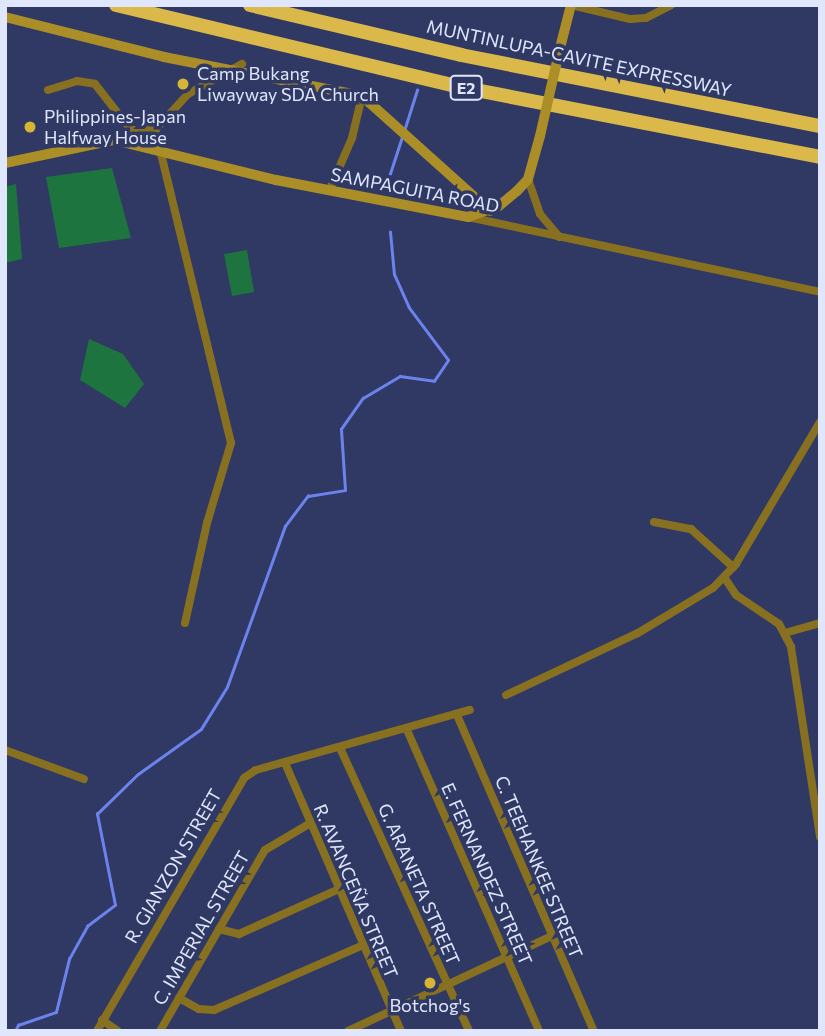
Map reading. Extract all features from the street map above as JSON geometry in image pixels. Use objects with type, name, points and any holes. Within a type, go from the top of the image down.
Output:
[{"type":"highway","name":"E2","points":[[116,5],[455,86],[820,157]]},
{"type":"highway","name":"MUNTINLUPA-CAVITE EXPRESSWAY","points":[[250,5],[461,55],[820,126]]},
{"type":"street","points":[[468,217],[491,211],[528,179],[571,5],[630,19],[646,18],[671,5]]},
{"type":"street","points":[[5,17],[229,71],[362,96],[491,211]]},
{"type":"street","points":[[131,131],[155,130],[188,94],[242,64]]},
{"type":"street","points":[[48,90],[77,81],[95,84],[131,131]]},
{"type":"street","points":[[329,191],[352,138],[362,96]]},
{"type":"street","points":[[155,130],[231,443],[206,523],[185,623]]},
{"type":"street","points":[[124,143],[131,131]]},
{"type":"street","name":"SAMPAGUITA ROAD","points":[[5,163],[107,140],[329,191],[468,217],[561,239],[820,292]]},
{"type":"street","points":[[528,179],[540,214],[561,239]]},
{"type":"street","points":[[506,695],[662,620],[724,577],[733,567],[820,422]]},
{"type":"street","points":[[654,522],[691,529],[733,567]]},
{"type":"street","points":[[724,577],[736,595],[779,624],[791,647],[820,836]]},
{"type":"street","points":[[785,633],[820,623]]},
{"type":"street","name":"R. GIANZON STREET","points":[[97,1031],[238,784],[256,771],[341,750],[470,710]]},
{"type":"street","name":"C. TEEHANKEE STREET","points":[[457,715],[594,1031]]},
{"type":"street","name":"E. FERNANDEZ STREET","points":[[407,730],[538,1031]]},
{"type":"street","points":[[5,750],[84,779]]},
{"type":"street","name":"G. ARANETA STREET","points":[[341,750],[469,1031]]},
{"type":"street","name":"R. AVANCEÑA STREET","points":[[285,763],[361,946],[401,1031]]},
{"type":"street","name":"C. IMPERIAL STREET","points":[[160,1031],[265,850],[310,824]]},
{"type":"street","points":[[219,929],[239,934],[339,890]]},
{"type":"street","points":[[348,1031],[447,982],[552,936]]},
{"type":"street","points":[[179,998],[199,1009],[214,1010],[361,946]]},
{"type":"street","points":[[102,1020],[118,1031]]},
{"type":"green space","points":[[112,168],[131,238],[59,248],[46,177]]},
{"type":"green space","points":[[16,184],[22,259],[5,263],[5,187]]},
{"type":"green space","points":[[247,250],[254,292],[232,296],[224,254]]},
{"type":"green space","points":[[89,339],[123,354],[144,384],[125,408],[80,380]]},
{"type":"waterway","points":[[404,131],[417,90]]},
{"type":"waterway","points":[[385,189],[402,137]]},
{"type":"waterway","points":[[15,1031],[18,1025],[56,1012],[69,959],[87,926],[115,905],[97,814],[138,774],[201,729],[227,687],[285,526],[308,496],[345,490],[341,429],[363,398],[400,376],[434,381],[448,360],[409,308],[394,275],[390,232]]},
{"type":"place","name":"Camp Bukang Liwayway SDA Church","points":[[183,84]]},
{"type":"place","name":"Philippines-Japan Halfway House","points":[[30,127]]},
{"type":"place","name":"Botchog's","points":[[430,983]]}]
